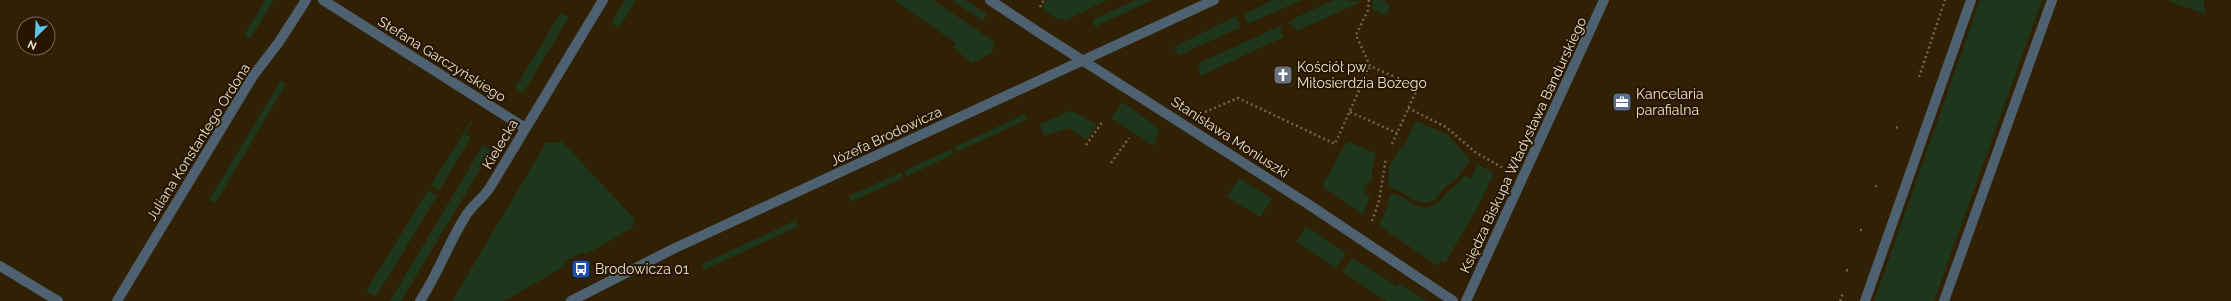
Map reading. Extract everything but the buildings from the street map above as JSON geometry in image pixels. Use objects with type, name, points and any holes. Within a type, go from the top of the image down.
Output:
[{"type":"street","name":"Juliana Konstantego Ordona","points":[[117,301],[253,76],[279,42],[306,0]]},
{"type":"street","name":"Stefana Garczyńskiego","points":[[323,0],[525,128]]},
{"type":"street","name":"Kielecka","points":[[420,301],[434,280],[449,244],[466,215],[489,189],[602,0]]},
{"type":"street","name":"Stanisława Moniuszki","points":[[990,0],[1308,204],[1453,301]]},
{"type":"street","name":"Józefa Brodowicza","points":[[571,301],[680,246],[1214,0]]},
{"type":"street","name":"Księdza Biskupa Władysława Bandurskiego","points":[[1466,301],[1604,0]]},
{"type":"street","points":[[1865,301],[1972,0]]},
{"type":"street","points":[[1944,301],[2052,0]]},
{"type":"street","points":[[0,266],[58,301]]},
{"type":"path","points":[[1369,0],[1368,10],[1356,35],[1370,66],[1418,87],[1392,144]]},
{"type":"path","points":[[1922,51],[1927,53]]},
{"type":"path","points":[[1198,114],[1238,98],[1335,144],[1370,66]]},
{"type":"path","points":[[1408,108],[1446,127],[1475,152],[1502,168]]},
{"type":"path","points":[[1350,112],[1397,133]]},
{"type":"path","points":[[1086,145],[1103,121]]},
{"type":"path","points":[[1896,127],[1900,129]]},
{"type":"path","points":[[1111,163],[1129,138]]},
{"type":"path","points":[[1368,226],[1379,201],[1386,158]]},
{"type":"path","points":[[1875,186],[1880,187]]},
{"type":"path","points":[[1860,230],[1864,231]]},
{"type":"path","points":[[1846,270],[1850,271]]},
{"type":"green space","points":[[265,0],[274,0],[250,39],[244,35]]},
{"type":"green space","points":[[624,0],[636,0],[619,28],[611,23]]},
{"type":"green space","points":[[894,0],[933,0],[995,42],[992,53],[972,63],[953,48],[956,43]]},
{"type":"green space","points":[[952,0],[966,0],[987,14],[983,21]]},
{"type":"green space","points":[[1047,0],[1108,0],[1067,20],[1063,20],[1053,17],[1042,8]]},
{"type":"green space","points":[[1135,0],[1153,0],[1095,27],[1092,20]]},
{"type":"green space","points":[[1273,0],[1302,0],[1248,24],[1243,14]]},
{"type":"green space","points":[[1333,0],[1363,1],[1297,31],[1287,22]]},
{"type":"green space","points":[[1374,0],[1384,0],[1390,7],[1385,15],[1373,10],[1372,2]]},
{"type":"green space","points":[[1980,0],[2042,0],[1934,301],[1874,301]]},
{"type":"green space","points":[[2166,0],[2204,0],[2205,14]]},
{"type":"green space","points":[[561,12],[569,17],[523,93],[515,88]]},
{"type":"green space","points":[[1236,16],[1241,27],[1178,56],[1174,47]]},
{"type":"green space","points":[[1282,25],[1281,31],[1284,37],[1200,76],[1198,69],[1201,62]]},
{"type":"green space","points":[[281,80],[286,84],[215,204],[209,200]]},
{"type":"green space","points":[[1122,102],[1159,128],[1154,146],[1111,118]]},
{"type":"green space","points":[[1069,111],[1079,114],[1097,125],[1087,140],[1068,128],[1044,136],[1039,125]]},
{"type":"green space","points":[[1025,114],[1028,119],[957,152],[954,147]]},
{"type":"green space","points":[[471,121],[473,122],[465,134],[471,137],[439,191],[431,185]]},
{"type":"green space","points":[[1416,121],[1447,134],[1470,160],[1458,177],[1443,189],[1435,200],[1427,202],[1411,199],[1388,186],[1389,167],[1400,147],[1403,148]]},
{"type":"green space","points":[[1348,141],[1376,154],[1372,167],[1372,181],[1365,184],[1364,194],[1370,197],[1363,215],[1322,186]]},
{"type":"green space","points":[[562,142],[635,219],[632,228],[585,255],[583,252],[564,262],[565,266],[504,301],[452,301],[546,143]]},
{"type":"green space","points":[[483,145],[492,150],[401,301],[390,301]]},
{"type":"green space","points":[[951,149],[954,154],[906,177],[904,171]]},
{"type":"green space","points":[[1477,164],[1494,173],[1475,212],[1445,263],[1441,261],[1438,266],[1379,226],[1387,207],[1390,193],[1424,208],[1431,206],[1438,202],[1460,181],[1464,175],[1471,179]]},
{"type":"green space","points":[[901,172],[903,178],[851,202],[849,196]]},
{"type":"green space","points":[[1239,178],[1272,199],[1260,217],[1227,197]]},
{"type":"green space","points":[[428,190],[437,196],[376,297],[366,291]]},
{"type":"green space","points":[[796,220],[799,226],[704,270],[702,264]]},
{"type":"green space","points":[[1306,226],[1346,253],[1336,268],[1296,242]]},
{"type":"green space","points":[[1352,257],[1398,287],[1400,283],[1426,301],[1386,301],[1343,272]]},
{"type":"place","name":"Kościół pw. Miłosierdzia Bożego","points":[[1283,75]]},
{"type":"place","name":"Kancelaria parafialna","points":[[1622,102]]},
{"type":"place","name":"Brodowicza 01","points":[[581,269]]}]
